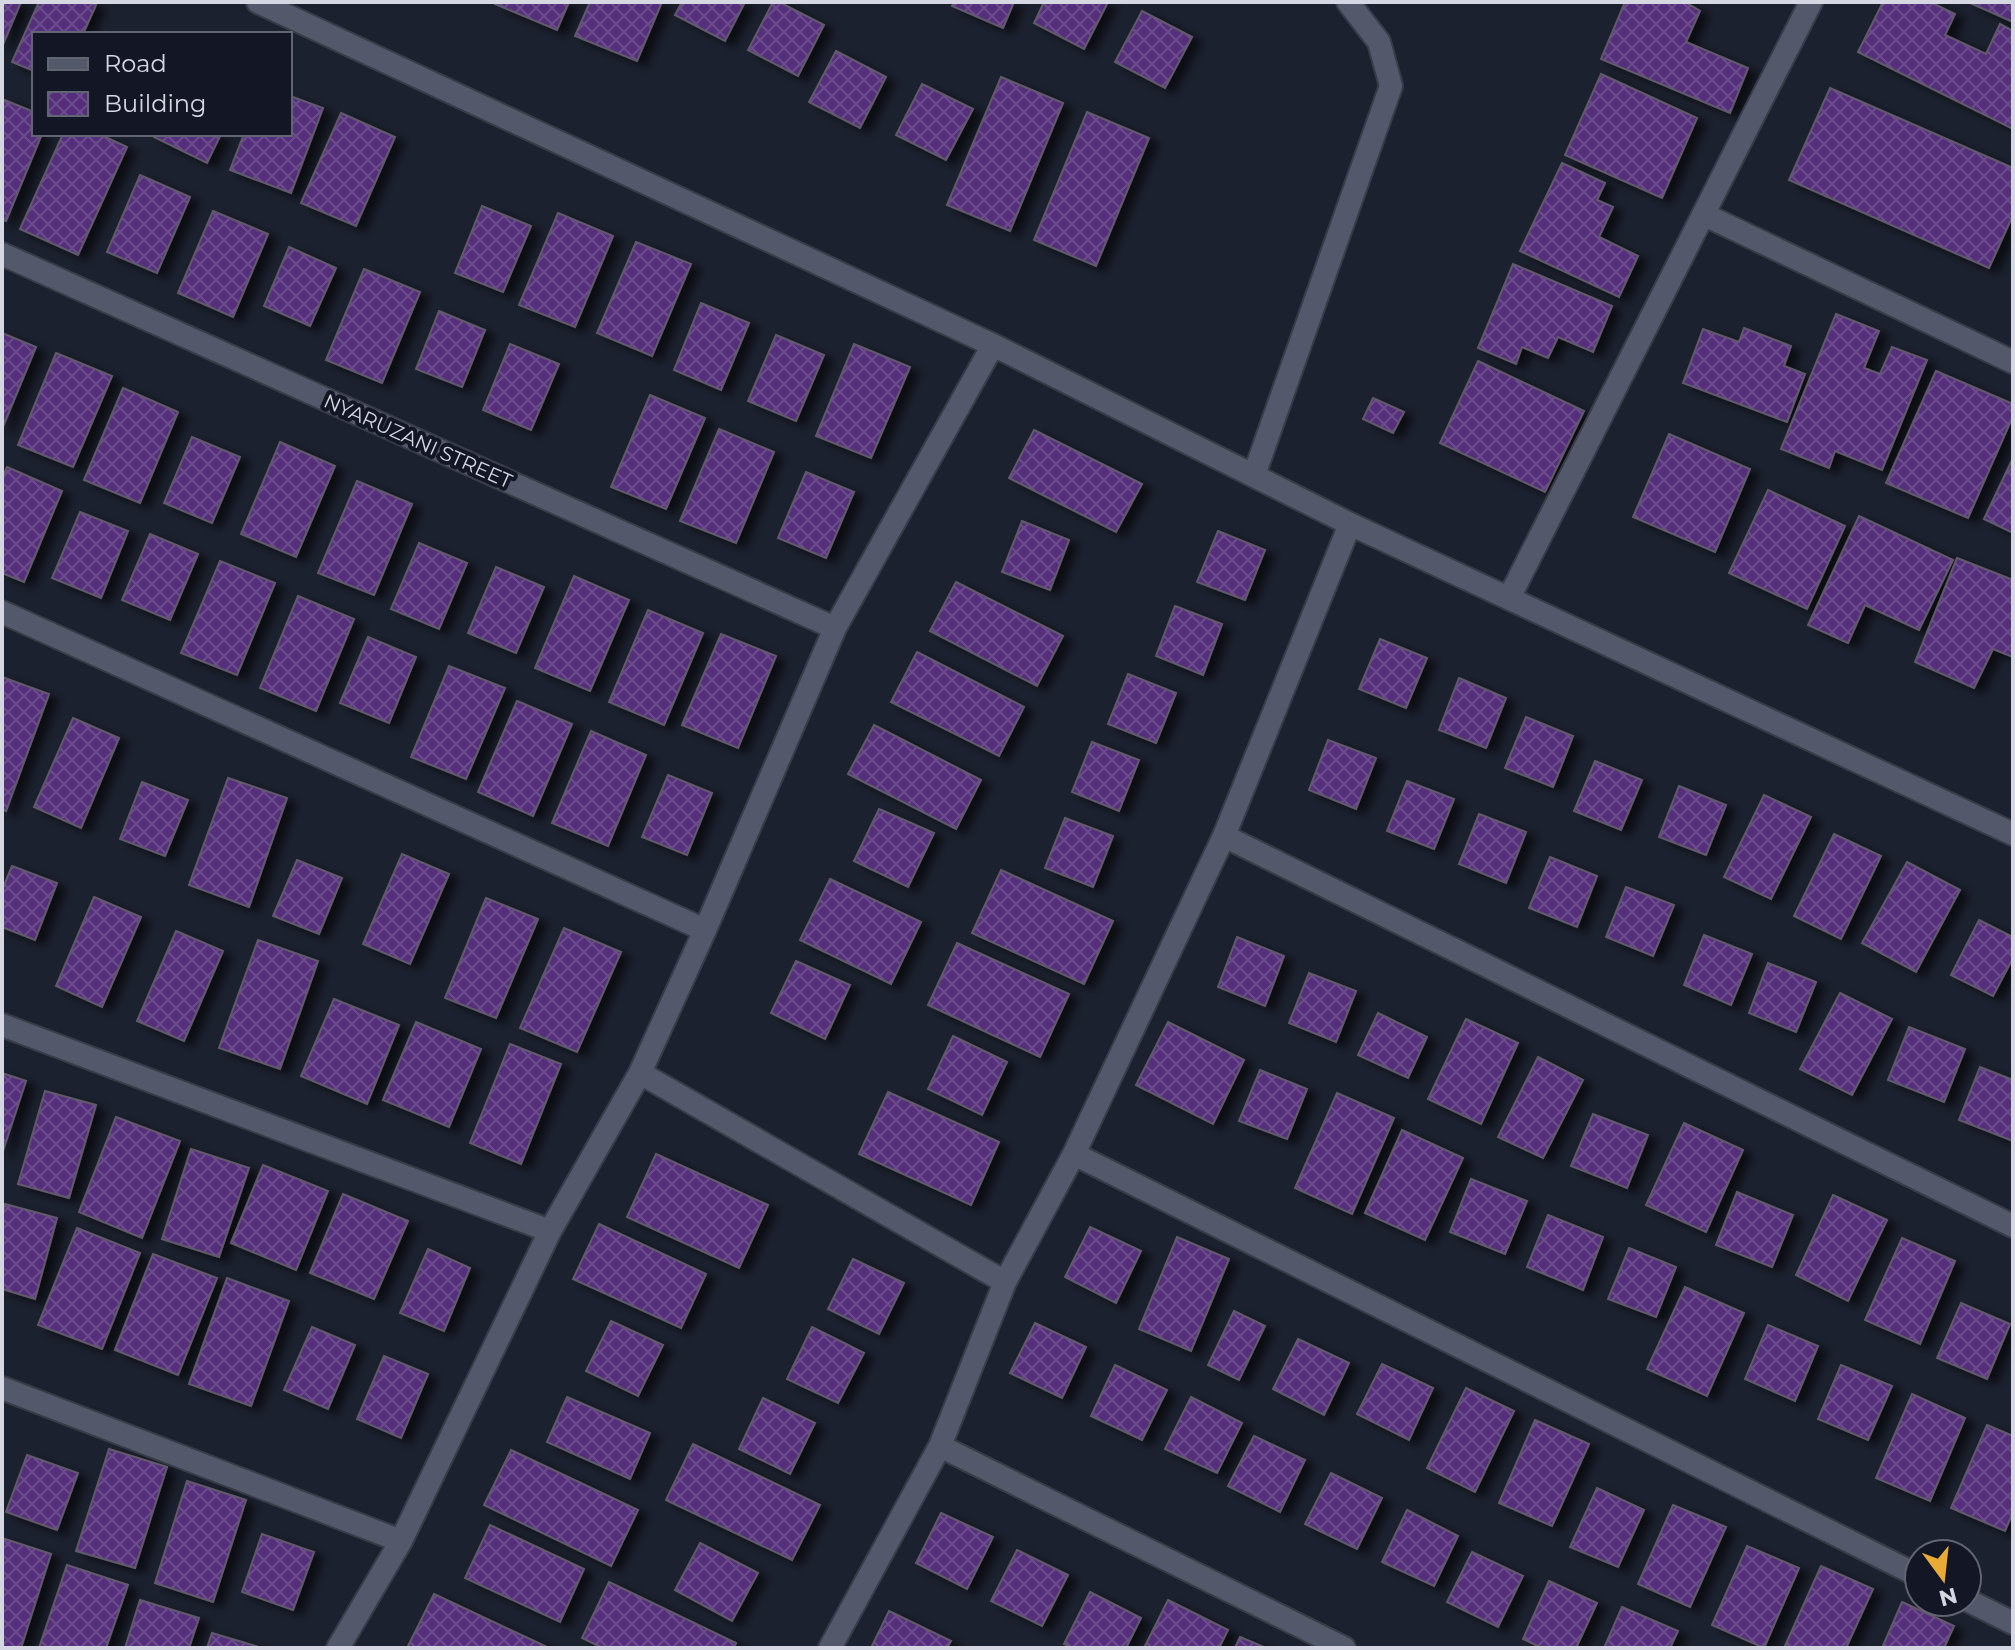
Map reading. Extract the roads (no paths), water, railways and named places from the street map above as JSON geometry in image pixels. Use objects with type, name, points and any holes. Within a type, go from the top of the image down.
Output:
[{"type":"street","points":[[258,2],[993,345],[1350,524],[2013,834]]},
{"type":"street","points":[[1254,475],[1391,86],[1379,42],[1348,2]]},
{"type":"street","points":[[1509,598],[1811,2]]},
{"type":"street","points":[[1705,215],[2013,362]]},
{"type":"street","name":"NYARUZANI STREET","points":[[2,254],[835,628]]},
{"type":"street","points":[[338,1648],[401,1541],[550,1231],[640,1073],[835,628],[993,345]]},
{"type":"street","points":[[830,1648],[940,1446],[1005,1282],[1074,1154],[1224,836],[1350,524]]},
{"type":"street","points":[[2,612],[705,930]]},
{"type":"street","points":[[1224,836],[2013,1226]]},
{"type":"street","points":[[2,1025],[550,1231]]},
{"type":"street","points":[[640,1073],[1005,1282]]},
{"type":"street","points":[[1074,1154],[1903,1568]]},
{"type":"street","points":[[2,1388],[401,1541]]},
{"type":"street","points":[[940,1446],[1344,1648]]},
{"type":"street","points":[[1983,1608],[2013,1623]]}]
